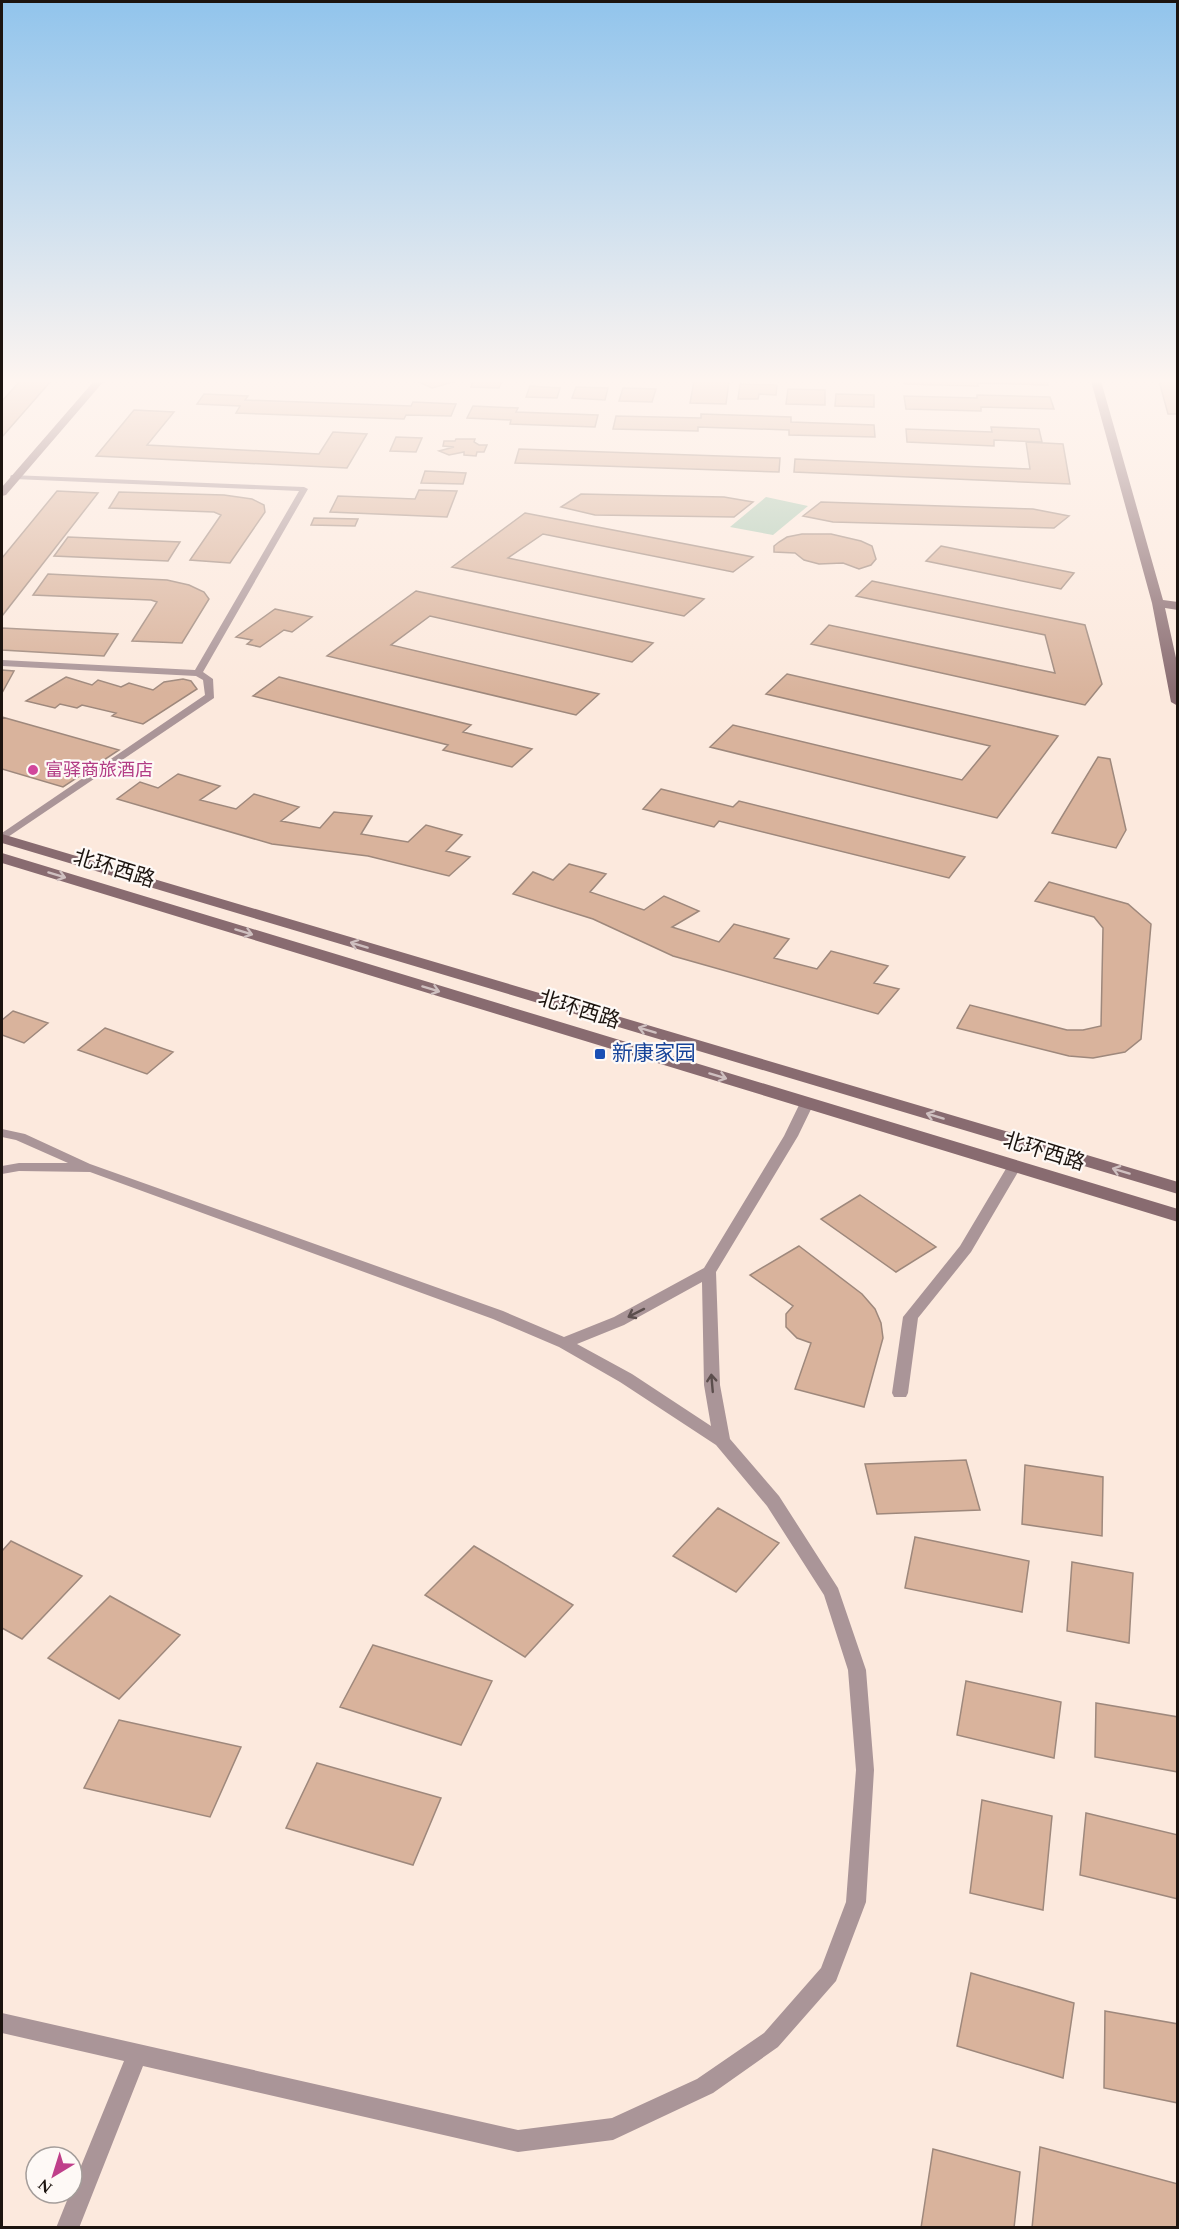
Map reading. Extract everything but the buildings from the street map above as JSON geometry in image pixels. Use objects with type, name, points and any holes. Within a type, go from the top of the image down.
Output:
[{"type":"street","points":[[1125,485],[1158,603],[1178,702]]},
{"type":"street","points":[[1158,603],[1178,606]]},
{"type":"street","name":"北环西路","points":[[2,838],[1178,1188]]},
{"type":"street","name":"北环西路","points":[[2,858],[1178,1216]]},
{"type":"lane","points":[[198,673],[304,489],[208,485]]},
{"type":"lane","points":[[2,663],[198,673],[208,679],[210,696],[2,838]]},
{"type":"lane","points":[[564,1343],[619,1321],[709,1272],[791,1136],[807,1103]]},
{"type":"lane","points":[[2,1133],[20,1137],[91,1168],[498,1315],[564,1343],[626,1378],[722,1441],[773,1501],[832,1593],[857,1670],[865,1770],[856,1902],[829,1974],[771,2040],[705,2086],[613,2129],[518,2141],[2,2023]]},
{"type":"lane","points":[[2,1170],[19,1167],[91,1168]]},
{"type":"lane","points":[[900,1393],[911,1317],[966,1249],[1014,1167]]},
{"type":"lane","points":[[709,1272],[712,1385],[722,1441]]},
{"type":"lane","points":[[67,2228],[137,2055]]},
{"type":"green space","points":[[766,497],[808,506],[773,535],[730,527]]},
{"type":"place","name":"富驿商旅酒店","points":[[33,770]]},
{"type":"place","name":"新康家园","points":[[600,1054]]}]
